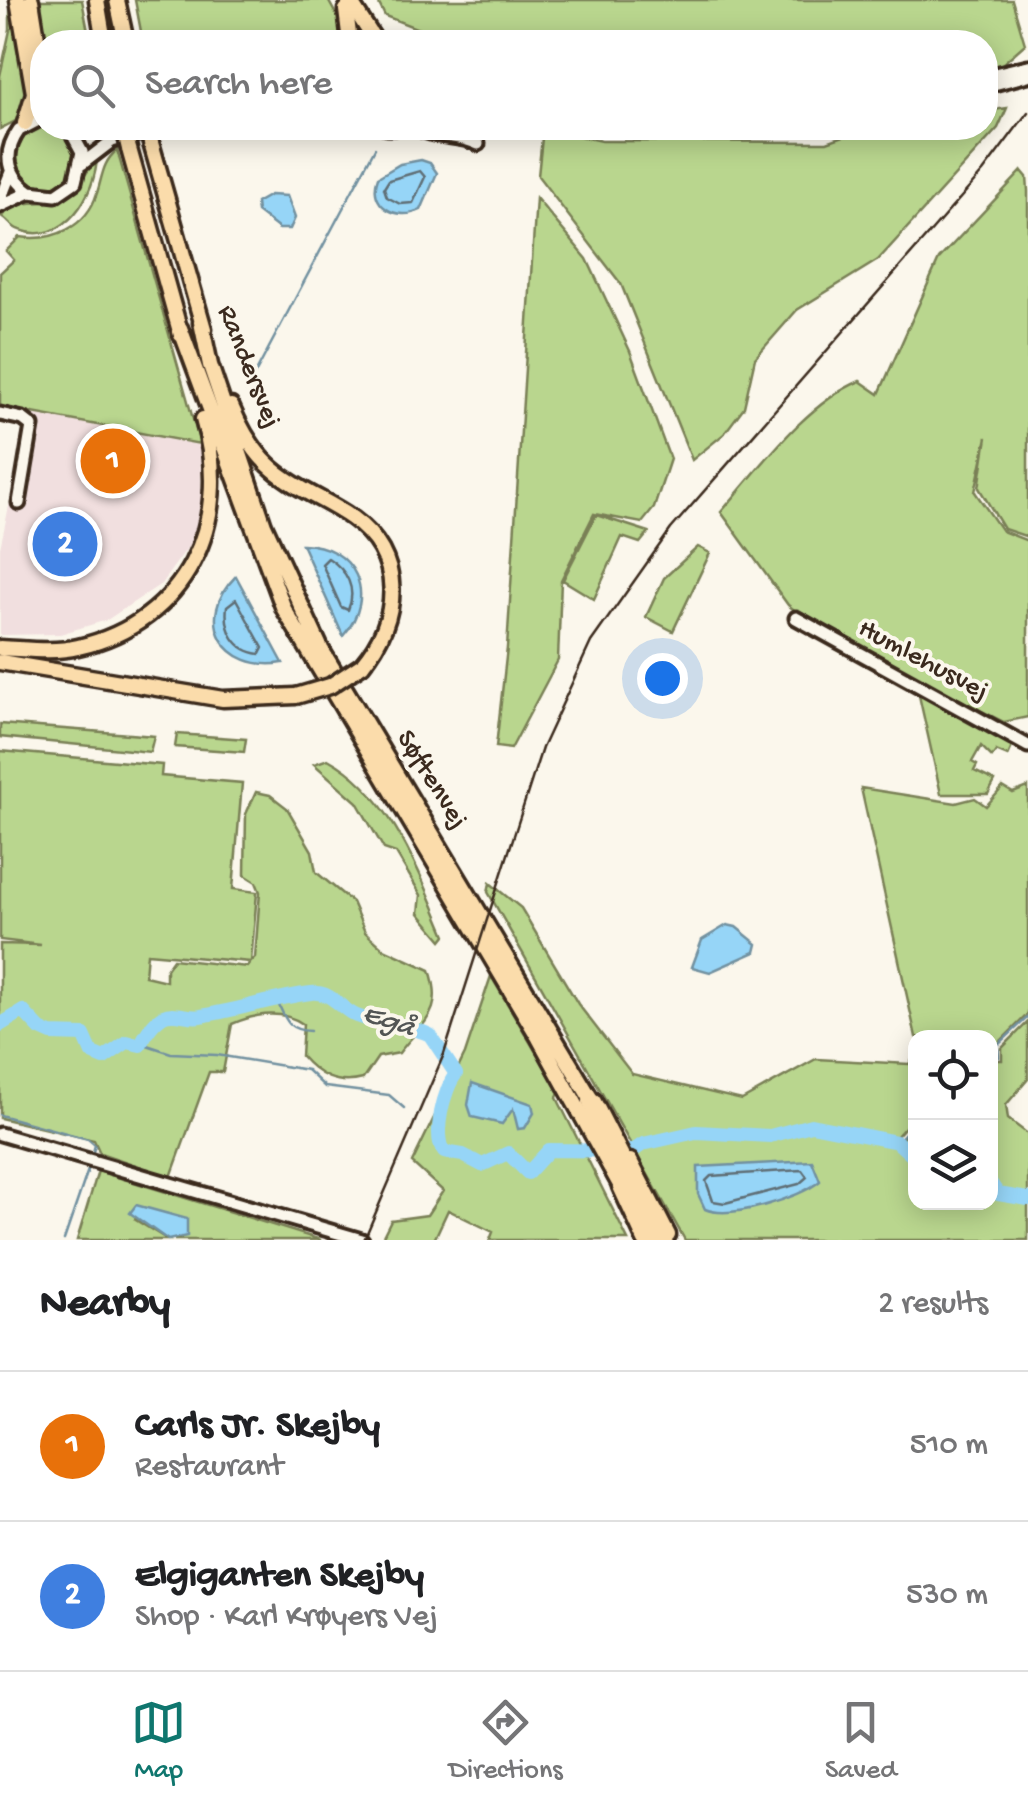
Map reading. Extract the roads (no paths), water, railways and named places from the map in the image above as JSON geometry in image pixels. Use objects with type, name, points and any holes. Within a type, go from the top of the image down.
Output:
[{"type":"highway","points":[[592,1102],[598,1122],[631,1184],[667,1240]]},
{"type":"highway","points":[[631,1184],[643,1240]]},
{"type":"main road","points":[[18,0],[30,70]]},
{"type":"main road","points":[[32,0],[36,30]]},
{"type":"main road","points":[[94,0],[101,30]]},
{"type":"main road","points":[[117,0],[123,30]]},
{"type":"main road","points":[[345,3],[348,30]]},
{"type":"main road","points":[[345,3],[356,30]]},
{"type":"main road","points":[[345,3],[366,30]]},
{"type":"main road","points":[[22,127],[30,104]]},
{"type":"main road","name":"Randersvej","points":[[0,648],[74,648],[132,627],[171,593],[201,548],[212,502],[212,451],[128,140]]},
{"type":"main road","name":"Randersvej","points":[[0,662],[223,699],[296,696],[330,686],[362,665],[387,628],[393,604],[392,579],[384,555],[354,520],[285,478],[253,448],[232,408],[201,322],[150,140]]},
{"type":"main road","name":"Søftenvej","points":[[201,322],[215,382],[264,525],[321,649],[460,874],[592,1102]]},
{"type":"main road","name":"Søftenvej","points":[[180,328],[284,609],[598,1122]]},
{"type":"street","points":[[998,73],[1028,66]]},
{"type":"street","points":[[998,86],[1028,76]]},
{"type":"street","points":[[998,88],[1028,84]]},
{"type":"street","points":[[0,133],[30,123]]},
{"type":"street","points":[[22,127],[4,152],[11,172],[30,192],[44,196],[66,190],[82,164],[116,140]]},
{"type":"street","points":[[79,140],[82,164]]},
{"type":"street","points":[[469,140],[478,144]]},
{"type":"street","points":[[0,203],[11,172]]},
{"type":"street","points":[[0,203],[30,192]]},
{"type":"street","points":[[0,414],[23,418],[32,426],[19,503]]},
{"type":"street","name":"Humlehusvej","points":[[796,618],[1028,746]]},
{"type":"street","points":[[0,1134],[362,1240]]},
{"type":"water","points":[[421,160],[430,163],[437,173],[421,210],[403,214],[386,209],[377,196],[378,177],[400,164]]},
{"type":"water","points":[[270,195],[287,196],[295,218],[290,229],[279,229],[257,212],[256,203]]},
{"type":"water","points":[[302,544],[336,553],[356,575],[359,604],[343,636]]},
{"type":"water","points":[[236,576],[283,663],[245,660],[221,639],[216,625],[217,609],[223,592]]},
{"type":"water","points":[[727,925],[736,927],[757,944],[755,952],[710,972],[692,967],[702,940]]},
{"type":"water","points":[[472,1083],[532,1104],[534,1113],[525,1128],[518,1129],[513,1109],[502,1124],[472,1117],[468,1105]]},
{"type":"water","points":[[812,1161],[820,1181],[764,1206],[716,1212],[705,1209],[698,1194],[698,1167]]},
{"type":"water","points":[[136,1205],[187,1219],[187,1236],[168,1240],[130,1213]]},
{"type":"waterway","points":[[246,391],[375,148]]},
{"type":"waterway","name":"Egå","points":[[0,1025],[23,1011],[40,1029],[51,1034],[84,1035],[92,1053],[104,1058],[127,1042],[140,1045],[152,1025],[168,1014],[201,1016],[319,993],[357,1016],[430,1035],[456,1074],[441,1113],[441,1145],[444,1152],[463,1155],[482,1165],[508,1153],[528,1173],[549,1150],[633,1151],[643,1144],[696,1132],[770,1136],[811,1125],[897,1142],[908,1152]]},
{"type":"waterway","points":[[277,1001],[292,1026],[310,1031]]},
{"type":"waterway","points":[[998,1045],[1028,1017]]},
{"type":"waterway","points":[[141,1043],[171,1053],[217,1055],[307,1070],[325,1087],[389,1095],[404,1108]]},
{"type":"waterway","points":[[998,1045],[998,1057]]},
{"type":"waterway","points":[[0,1115],[88,1139],[95,1145],[93,1152]]},
{"type":"waterway","points":[[897,1142],[908,1130]]},
{"type":"waterway","points":[[64,1240],[88,1170]]},
{"type":"waterway","name":"Egå","points":[[998,1194],[1028,1199]]},
{"type":"tram line","points":[[364,1240],[444,1054],[542,748],[591,642],[671,529],[983,172],[1028,112]]},
{"type":"place","name":"Carls Jr. Skejby","points":[[113,461]]},
{"type":"place","name":"Elgiganten Skejby","points":[[65,544]]}]
